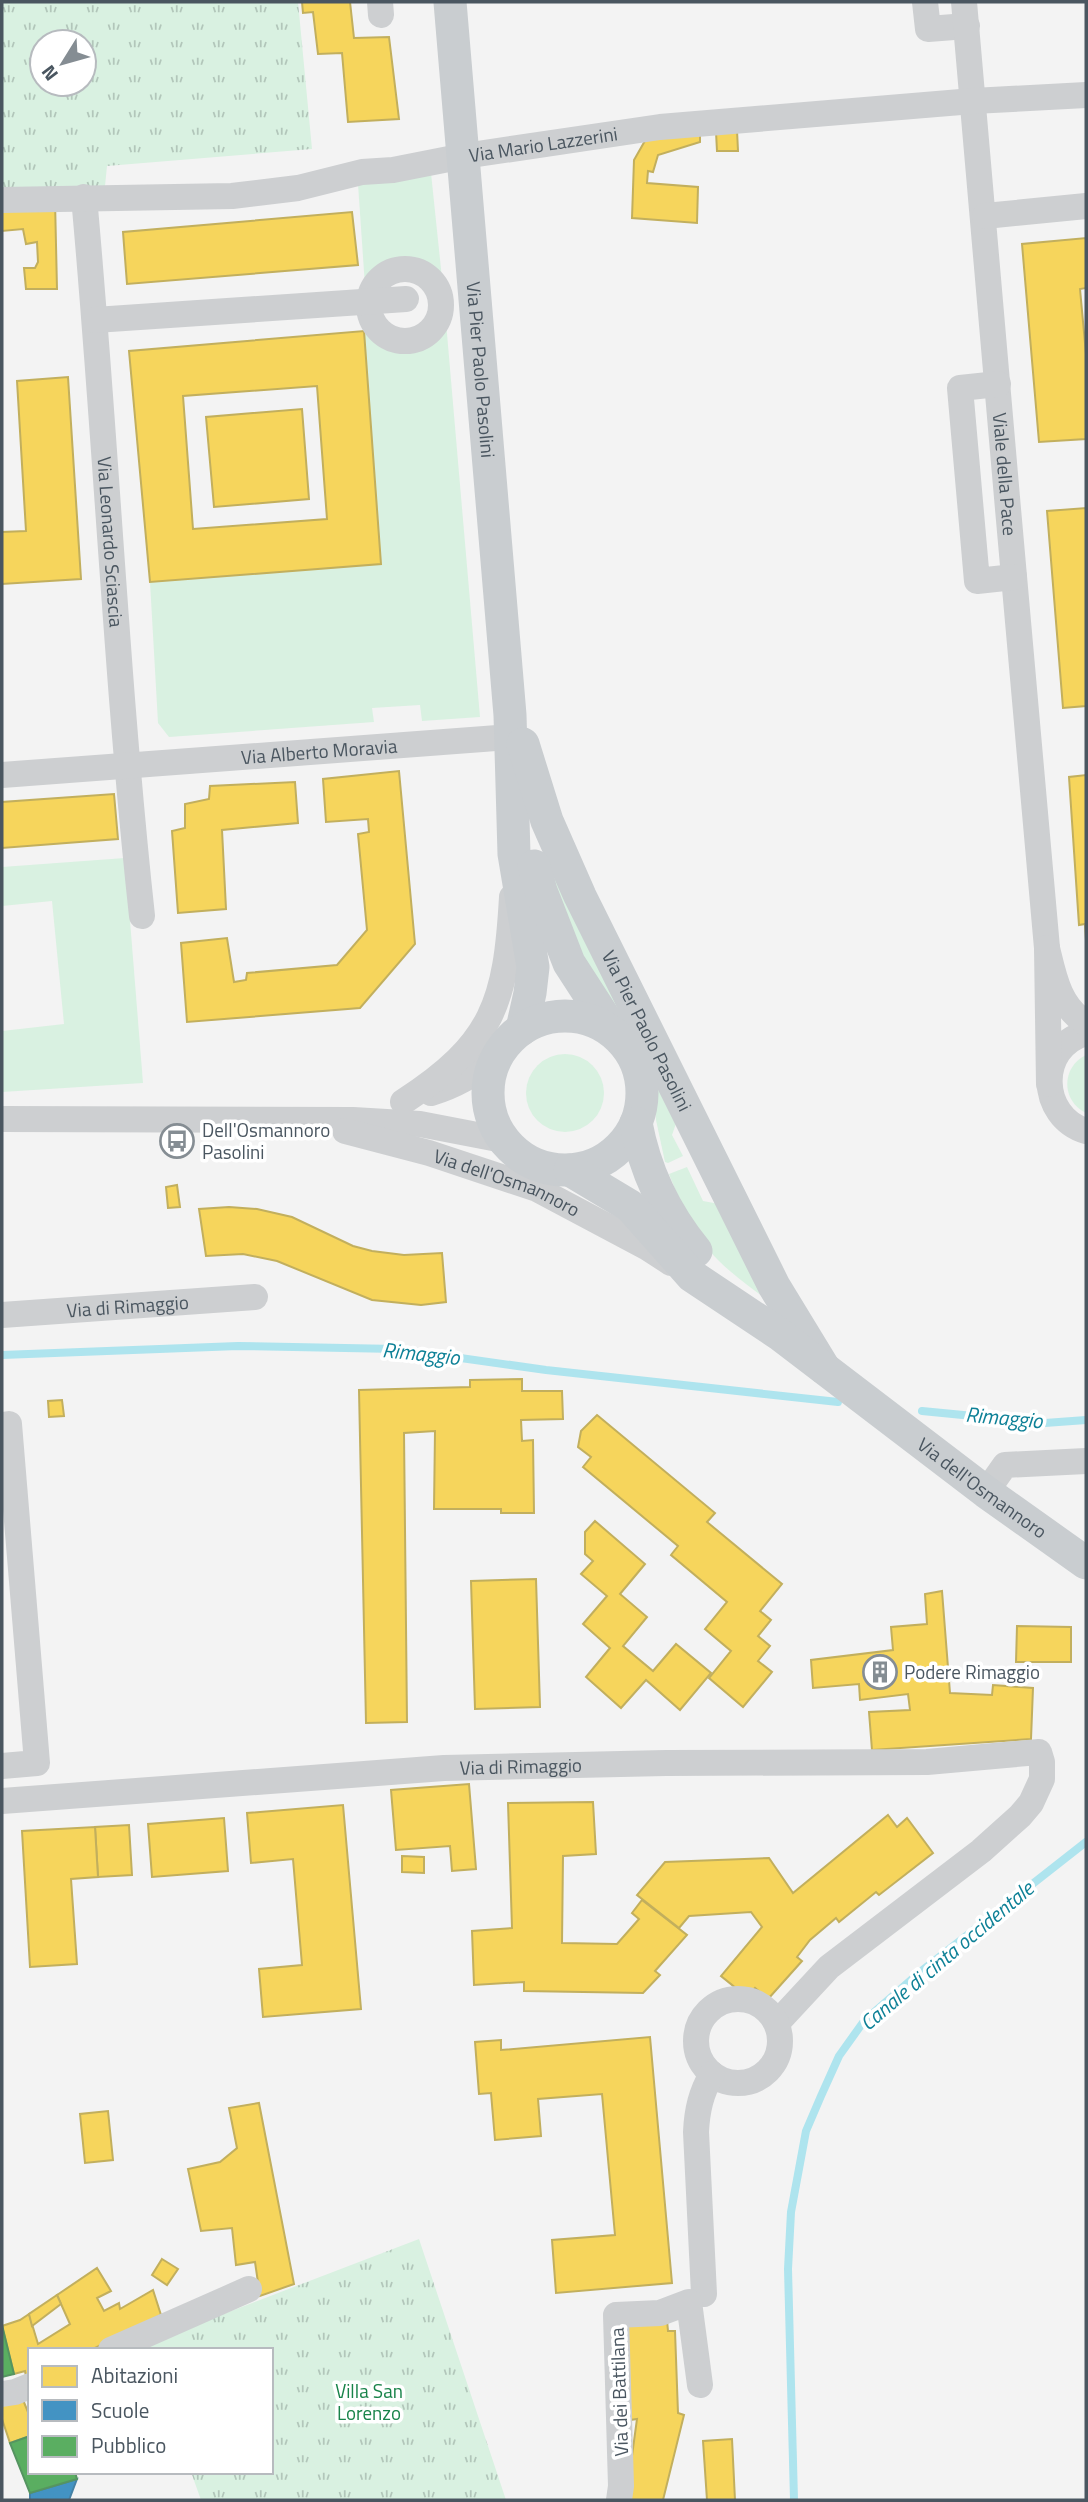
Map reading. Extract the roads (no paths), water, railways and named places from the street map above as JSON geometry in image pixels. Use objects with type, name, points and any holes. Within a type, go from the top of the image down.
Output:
[{"type":"main road","name":"Via Pier Paolo Pasolini","points":[[451,2],[507,677],[514,854],[533,967],[522,1029]]},
{"type":"main road","name":"Via Pier Paolo Pasolini","points":[[507,677],[531,773],[547,821],[580,896],[774,1286],[824,1368]]},
{"type":"main road","name":"Via Pier Paolo Pasolini","points":[[510,726],[531,853],[541,891],[569,963],[617,1035]]},
{"type":"main road","name":"Via dell'Osmannoro","points":[[570,1016],[595,1022],[617,1035],[634,1058],[642,1086],[642,1105],[628,1138],[616,1151],[594,1164],[570,1170],[551,1169],[516,1153],[503,1140],[490,1114],[488,1099],[491,1070],[507,1041],[522,1029],[545,1018],[570,1016]]},
{"type":"main road","name":"Via dell'Osmannoro","points":[[636,1124],[650,1175],[667,1213],[706,1264],[779,1334]]},
{"type":"main road","name":"Via dell'Osmannoro","points":[[570,1170],[629,1206],[692,1276],[779,1334],[986,1492],[1086,1563]]},
{"type":"street","points":[[925,2],[928,29],[966,14]]},
{"type":"street","name":"Viale della Pace","points":[[966,14],[1047,948],[1050,1095],[1061,1116],[1086,1131]]},
{"type":"street","name":"Via Mario Lazzerini","points":[[2,200],[245,194],[298,188],[362,172],[393,170],[464,156],[660,127],[944,103],[1086,95]]},
{"type":"street","name":"Via Leonardo Sciascia","points":[[84,197],[127,764]]},
{"type":"street","points":[[985,216],[1086,206]]},
{"type":"street","points":[[95,320],[407,299]]},
{"type":"street","points":[[998,384],[960,388],[978,581],[1014,577]]},
{"type":"street","name":"Via Alberto Moravia","points":[[2,775],[510,726]]},
{"type":"street","points":[[127,764],[142,916]]},
{"type":"street","name":"Via Pier Paolo Pasolini","points":[[403,1102],[435,1082],[454,1065],[478,1037],[495,1009],[505,972],[514,854]]},
{"type":"street","name":"Viale della Pace","points":[[1047,948],[1063,1000],[1072,1012],[1086,1023]]},
{"type":"street","points":[[1049,1084],[1054,1060],[1060,1049],[1086,1033]]},
{"type":"street","name":"Via dell'Osmannoro","points":[[353,1120],[452,1087],[476,1074],[496,1057]]},
{"type":"street","name":"Via dell'Osmannoro","points":[[2,1119],[353,1120],[420,1124],[503,1140]]},
{"type":"street","name":"Via dell'Osmannoro","points":[[306,1121],[429,1153],[537,1189],[648,1248],[692,1276]]},
{"type":"street","name":"Via di Rimaggio","points":[[2,1315],[255,1297]]},
{"type":"street","points":[[2,1425],[9,1424],[37,1763],[2,1766]]},
{"type":"street","points":[[986,1492],[1005,1465],[1086,1461]]},
{"type":"street","name":"Via di Rimaggio","points":[[2,1801],[444,1768],[927,1762],[1039,1752],[1042,1779],[1031,1803],[1020,1816],[981,1851],[829,1967],[777,2024]]},
{"type":"street","points":[[731,1999],[758,2003],[769,2012],[777,2024],[779,2051],[774,2064],[752,2081],[724,2081],[712,2074],[702,2064],[697,2051],[699,2024],[707,2012],[718,2003],[731,1999]]},
{"type":"street","points":[[704,2294],[696,2158],[697,2122],[704,2088],[712,2074]]},
{"type":"street","points":[[115,2348],[248,2289]]},
{"type":"street","name":"Via dei Battilana","points":[[619,2500],[621,2486],[617,2315],[660,2313],[689,2301],[700,2385]]},
{"type":"street","points":[[2,2394],[28,2387]]},
{"type":"waterway","name":"Rimaggio","points":[[2,1355],[238,1346],[397,1349],[546,1370],[838,1402]]},
{"type":"waterway","name":"Rimaggio","points":[[922,1411],[1045,1423],[1086,1420]]},
{"type":"waterway","name":"Canale di cinta occidentale","points":[[794,2500],[788,2269],[791,2212],[806,2131],[821,2096],[839,2056],[864,2021],[919,1973],[1086,1842]]},
{"type":"place","name":"Dell'Osmannoro Pasolini","points":[[177,1141]]},
{"type":"place","name":"Podere Rimaggio","points":[[880,1672]]},
{"type":"park label","name":"Villa San Lorenzo","points":[[369,2402]]}]
